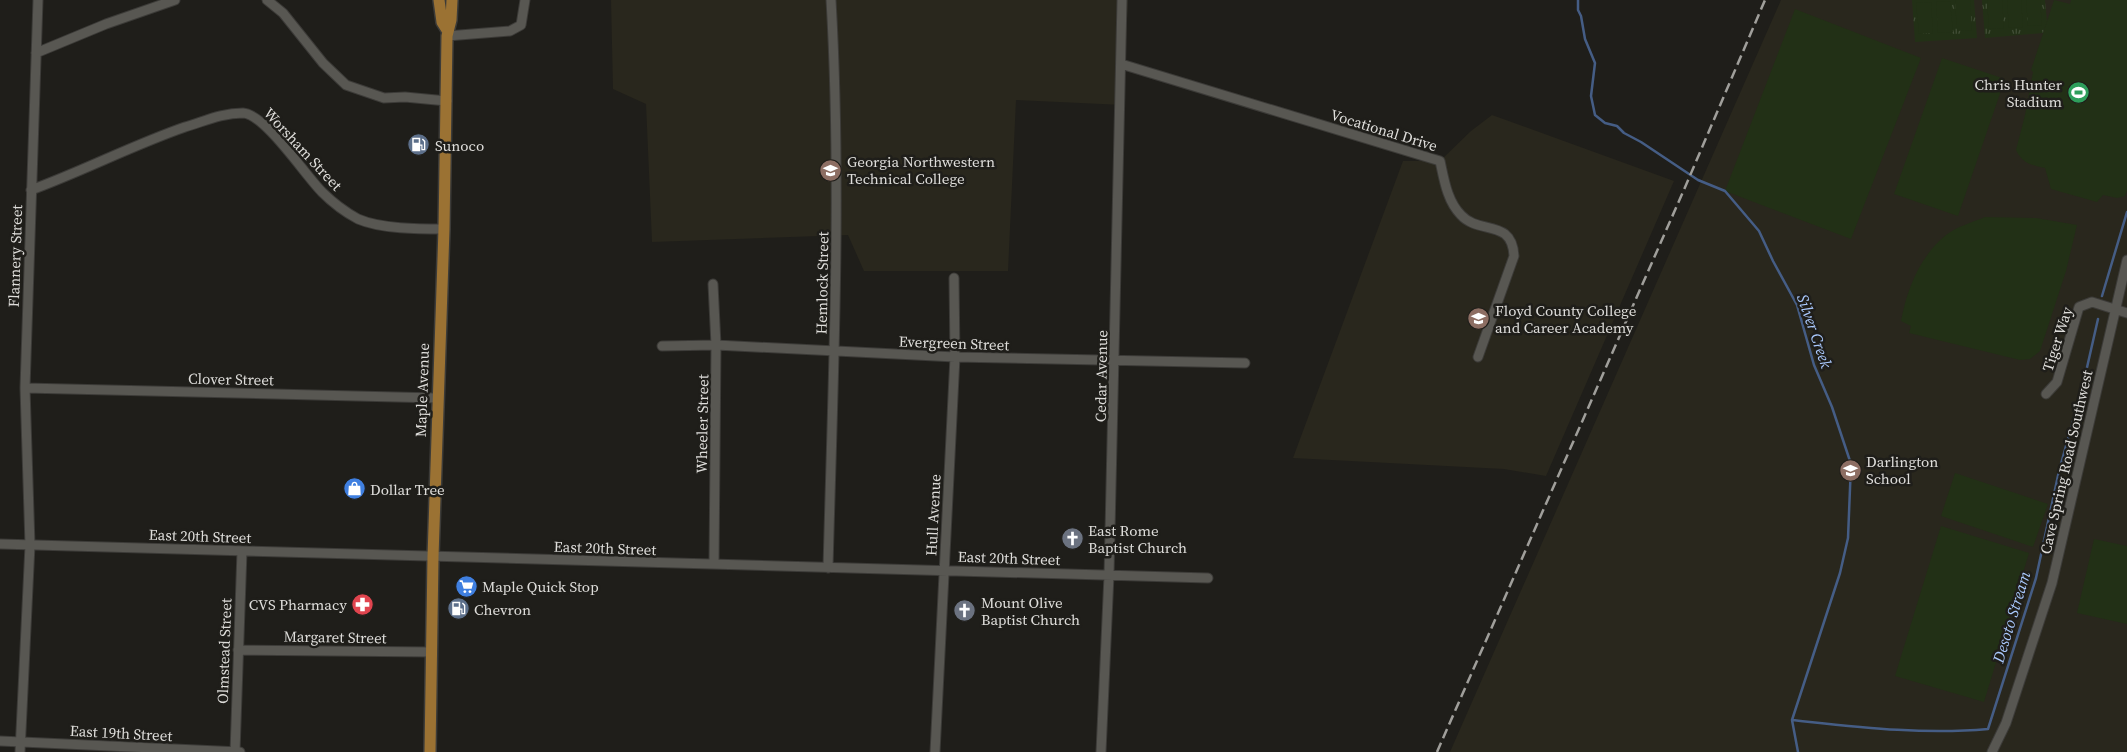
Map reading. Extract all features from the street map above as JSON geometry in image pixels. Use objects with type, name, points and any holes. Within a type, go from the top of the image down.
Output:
[{"type":"main road","name":"Maple Avenue","points":[[439,0],[442,22],[447,33]]},
{"type":"main road","name":"Maple Avenue","points":[[430,752],[437,398],[444,229],[447,33],[451,20],[452,0]]},
{"type":"street","name":"Flannery Street","points":[[20,752],[30,545],[25,388],[38,0]]},
{"type":"street","points":[[36,52],[106,24],[175,0]]},
{"type":"street","points":[[267,0],[283,13],[323,63],[346,85],[384,98],[405,97],[447,101]]},
{"type":"street","points":[[447,33],[510,31],[521,25],[525,0]]},
{"type":"street","name":"Hemlock Street","points":[[828,568],[837,205],[831,0]]},
{"type":"street","name":"Cedar Avenue","points":[[1101,752],[1109,575],[1115,362],[1122,0]]},
{"type":"street","name":"Vocational Drive","points":[[1121,64],[1440,161],[1450,199],[1461,216],[1477,224],[1497,229],[1510,238],[1513,246],[1514,256],[1478,357]]},
{"type":"street","name":"Worsham Street","points":[[31,190],[80,171],[150,139],[227,113],[245,113],[255,116],[322,191],[343,210],[360,219],[404,229],[444,229]]},
{"type":"street","name":"Cave Spring Road Southwest","points":[[1992,752],[2006,723],[2052,583],[2127,260]]},
{"type":"street","name":"Hull Avenue","points":[[934,752],[955,357],[954,278]]},
{"type":"street","name":"Wheeler Street","points":[[713,284],[716,346],[714,564]]},
{"type":"street","name":"Tiger Way","points":[[2046,394],[2057,382],[2079,307],[2092,302],[2127,313]]},
{"type":"street","name":"Evergreen Street","points":[[662,346],[716,346],[1115,362],[1246,363]]},
{"type":"street","name":"Clover Street","points":[[25,388],[437,398]]},
{"type":"street","name":"East 20th Street","points":[[0,544],[1208,578]]},
{"type":"street","name":"Olmstead Street","points":[[235,752],[242,551]]},
{"type":"street","name":"Margaret Street","points":[[238,650],[432,652]]},
{"type":"street","name":"East 19th Street","points":[[0,741],[240,752]]},
{"type":"shaded area","name":"Georgia Northwestern Technical College","points":[[611,0],[1128,0],[1123,105],[1016,100],[1008,271],[864,271],[848,235],[652,242],[646,104],[613,89]]},
{"type":"shaded area","name":"Darlington School","points":[[1781,0],[2127,0],[2127,752],[1450,752]]},
{"type":"shaded area","name":"Floyd County College and Career Academy","points":[[1492,115],[1674,181],[1546,476],[1504,469],[1293,458],[1403,161],[1440,161],[1471,131]]},
{"type":"green space","points":[[1912,0],[1974,0],[1977,38],[1915,42]]},
{"type":"green space","points":[[1955,0],[1970,0],[1972,30],[1957,31]]},
{"type":"green space","points":[[1982,0],[2045,0],[2047,22],[2043,33],[1985,38]]},
{"type":"green space","points":[[1987,0],[2002,0],[2004,28],[1989,29]]},
{"type":"green space","points":[[2007,0],[2021,0],[2023,27],[2009,28]]},
{"type":"green space","points":[[2026,0],[2040,0],[2042,25],[2028,26]]},
{"type":"green space","name":"Chris Hunter Stadium","points":[[2054,0],[2070,4],[2071,0],[2127,0],[2127,191],[2125,196],[2117,198],[2103,195],[2097,202],[2051,189],[2045,168],[2028,163],[2016,150],[2025,115],[2033,72],[2031,70]]},
{"type":"green space","points":[[1950,1],[1953,32],[1938,33],[1936,2]]},
{"type":"green space","points":[[1931,2],[1933,33],[1919,34],[1916,3]]},
{"type":"green space","points":[[1795,9],[1921,58],[1851,239],[1725,191]]},
{"type":"green space","points":[[1942,58],[2005,79],[1958,216],[1894,194]]},
{"type":"green space","points":[[1985,217],[2036,218],[2077,225],[2066,271],[2040,351],[2030,359],[2020,360],[1909,333],[1911,326],[1901,321],[1907,297],[1916,274],[1937,243],[1950,232]]},
{"type":"green space","points":[[1955,473],[2048,504],[2033,547],[1941,516]]},
{"type":"green space","points":[[1941,526],[2029,553],[1984,702],[1895,676]]},
{"type":"green space","points":[[2094,539],[2127,546],[2127,624],[2077,613]]},
{"type":"waterway","name":"Silver Creek","points":[[1578,0],[1578,10],[1581,16],[1585,39],[1595,63],[1591,96],[1595,115],[1605,123],[1617,126],[1624,133],[1641,142],[1698,180],[1725,191],[1759,231],[1797,305],[1814,365],[1832,407],[1851,464],[1848,538],[1840,573],[1792,720],[1798,752]]},
{"type":"waterway","name":"Desoto Stream","points":[[2102,296],[2127,212]]},
{"type":"waterway","name":"Desoto Stream","points":[[1792,720],[1914,731],[1988,729],[2036,578],[2059,471],[2083,385],[2098,319]]},
{"type":"railway","points":[[1437,752],[1686,185],[1765,0]]},
{"type":"place","name":"Chris Hunter Stadium","points":[[2078,93]]},
{"type":"place","name":"Sunoco","points":[[419,145]]},
{"type":"place","name":"Georgia Northwestern Technical College","points":[[831,170]]},
{"type":"place","name":"Floyd County College and Career Academy","points":[[1479,319]]},
{"type":"place","name":"Darlington School","points":[[1850,470]]},
{"type":"place","name":"Dollar Tree","points":[[354,489]]},
{"type":"place","name":"East Rome Baptist Church","points":[[1072,539]]},
{"type":"place","name":"Maple Quick Stop","points":[[466,586]]},
{"type":"place","name":"CVS Pharmacy","points":[[363,604]]},
{"type":"place","name":"Chevron","points":[[458,609]]},
{"type":"place","name":"Mount Olive Baptist Church","points":[[965,611]]}]
